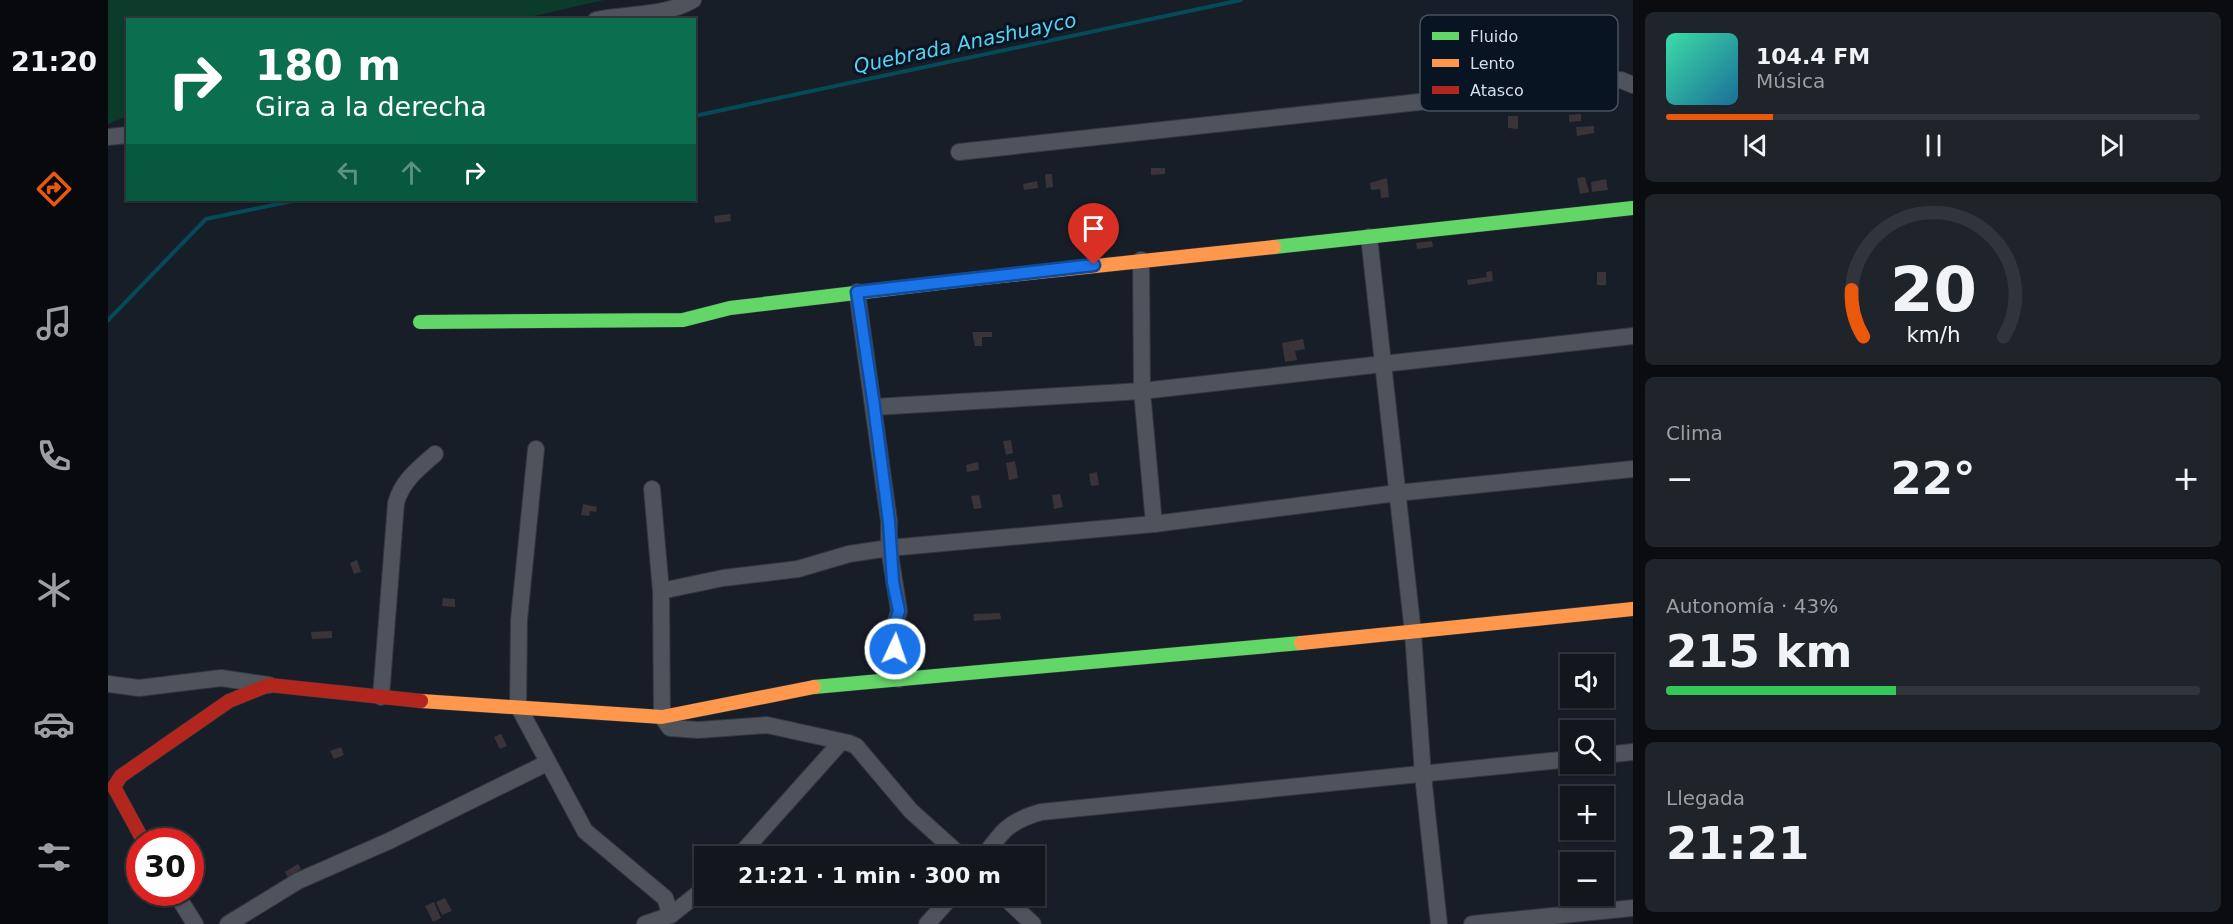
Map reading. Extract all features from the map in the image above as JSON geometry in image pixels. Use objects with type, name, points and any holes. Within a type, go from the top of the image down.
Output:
[{"type":"street","points":[[611,18],[680,8],[693,0]]},
{"type":"street","points":[[1618,80],[1633,85]]},
{"type":"street","points":[[959,152],[1420,102]]},
{"type":"street","points":[[108,137],[126,135]]},
{"type":"street","points":[[420,322],[683,320],[730,308],[857,292],[1633,208]]},
{"type":"street","points":[[1369,237],[1413,633],[1423,775],[1439,924]]},
{"type":"street","points":[[1141,260],[1142,391],[1154,524]]},
{"type":"street","points":[[857,292],[874,406],[889,522],[889,548],[899,611],[894,627],[899,679]]},
{"type":"street","points":[[874,406],[1142,391],[1383,362],[1633,336]]},
{"type":"street","points":[[536,449],[519,620],[518,706],[585,831],[665,898],[671,915]]},
{"type":"street","points":[[381,697],[396,503],[400,489],[409,477],[435,454]]},
{"type":"street","points":[[661,591],[723,578],[798,569],[849,554],[889,548],[1154,524],[1397,493],[1633,469]]},
{"type":"street","points":[[652,489],[661,591],[662,717],[670,728],[698,730],[767,725],[856,746],[911,811],[950,846]]},
{"type":"street","points":[[108,684],[139,688],[221,678],[381,697],[662,717],[806,688],[1413,633],[1633,609]]},
{"type":"street","points":[[136,828],[114,787],[122,776],[229,701],[268,685]]},
{"type":"street","points":[[748,846],[841,742]]},
{"type":"street","points":[[1614,754],[1633,752]]},
{"type":"street","points":[[991,846],[1004,828],[1022,817],[1041,812],[1560,760]]},
{"type":"street","points":[[228,924],[297,881],[389,842],[547,763]]},
{"type":"street","points":[[645,924],[671,915],[694,897]]},
{"type":"street","points":[[184,906],[195,924]]},
{"type":"street","points":[[927,924],[943,906]]},
{"type":"street","points":[[1014,906],[1033,924]]},
{"type":"street","points":[[1472,924],[1633,908]]},
{"type":"green space","points":[[108,0],[604,0],[525,18],[126,18],[126,116],[108,124]]},
{"type":"building","points":[[1581,114],[1581,121],[1569,122],[1569,115]]},
{"type":"building","points":[[1508,116],[1518,116],[1518,129],[1508,128]]},
{"type":"building","points":[[1594,126],[1594,133],[1577,136],[1576,127]]},
{"type":"building","points":[[1151,168],[1165,168],[1165,174],[1151,175]]},
{"type":"building","points":[[1045,174],[1052,174],[1053,187],[1046,188]]},
{"type":"building","points":[[1585,177],[1589,192],[1580,194],[1577,178]]},
{"type":"building","points":[[1387,178],[1389,197],[1381,198],[1380,189],[1371,190],[1370,183]]},
{"type":"building","points":[[1606,179],[1608,190],[1592,192],[1591,182]]},
{"type":"building","points":[[1037,181],[1038,188],[1024,190],[1023,184]]},
{"type":"building","points":[[730,214],[731,221],[715,223],[714,216]]},
{"type":"building","points":[[1113,228],[1115,241],[1108,242],[1106,230]]},
{"type":"building","points":[[1432,241],[1433,247],[1417,249],[1416,243]]},
{"type":"building","points":[[1492,271],[1493,281],[1468,285],[1467,280],[1487,277],[1486,272]]},
{"type":"building","points":[[1597,272],[1606,272],[1606,285],[1597,285]]},
{"type":"building","points":[[972,332],[992,332],[992,337],[982,337],[982,346],[975,346]]},
{"type":"building","points":[[1303,339],[1305,349],[1295,351],[1297,360],[1285,362],[1282,343]]},
{"type":"building","points":[[1011,440],[1013,453],[1006,455],[1003,441]]},
{"type":"building","points":[[1015,461],[1018,478],[1009,480],[1006,463]]},
{"type":"building","points":[[978,462],[979,470],[967,472],[966,465]]},
{"type":"building","points":[[1097,472],[1099,485],[1091,486],[1089,474]]},
{"type":"building","points":[[1060,494],[1063,507],[1054,509],[1052,495]]},
{"type":"building","points":[[979,495],[982,508],[974,509],[971,496]]},
{"type":"building","points":[[583,504],[597,507],[596,512],[590,511],[589,516],[581,515]]},
{"type":"building","points":[[357,560],[361,572],[354,574],[350,563]]},
{"type":"building","points":[[443,598],[455,599],[455,607],[442,606]]},
{"type":"building","points":[[1000,613],[1001,619],[974,621],[973,614]]},
{"type":"building","points":[[332,631],[332,638],[312,639],[311,632]]},
{"type":"building","points":[[501,734],[507,746],[500,749],[494,737]]},
{"type":"building","points":[[341,747],[344,755],[334,759],[330,751]]},
{"type":"building","points":[[298,864],[301,869],[288,877],[285,872]]},
{"type":"building","points":[[445,898],[452,911],[442,915],[436,902]]},
{"type":"building","points":[[434,902],[441,918],[433,922],[425,906]]},
{"type":"waterway","name":"Quebrada Anashuayco","points":[[696,116],[1241,0]]},
{"type":"waterway","name":"Quebrada Anashuayco","points":[[108,320],[206,219],[292,201]]},
{"type":"traffic: fast","points":[[1274,247],[1633,208]]},
{"type":"traffic: fast","points":[[420,322],[683,320],[730,308],[964,280]]},
{"type":"traffic: fast","points":[[814,687],[1301,643]]},
{"type":"traffic: slow","points":[[964,280],[1274,247]]},
{"type":"traffic: slow","points":[[1301,643],[1633,609]]},
{"type":"traffic: slow","points":[[421,701],[662,717],[814,687]]},
{"type":"traffic: jam","points":[[136,828],[114,787],[121,776],[229,701],[269,685],[421,701]]},
{"type":"route","points":[[895,649],[894,627],[899,611],[893,582],[889,522],[857,292],[1094,265]]}]
